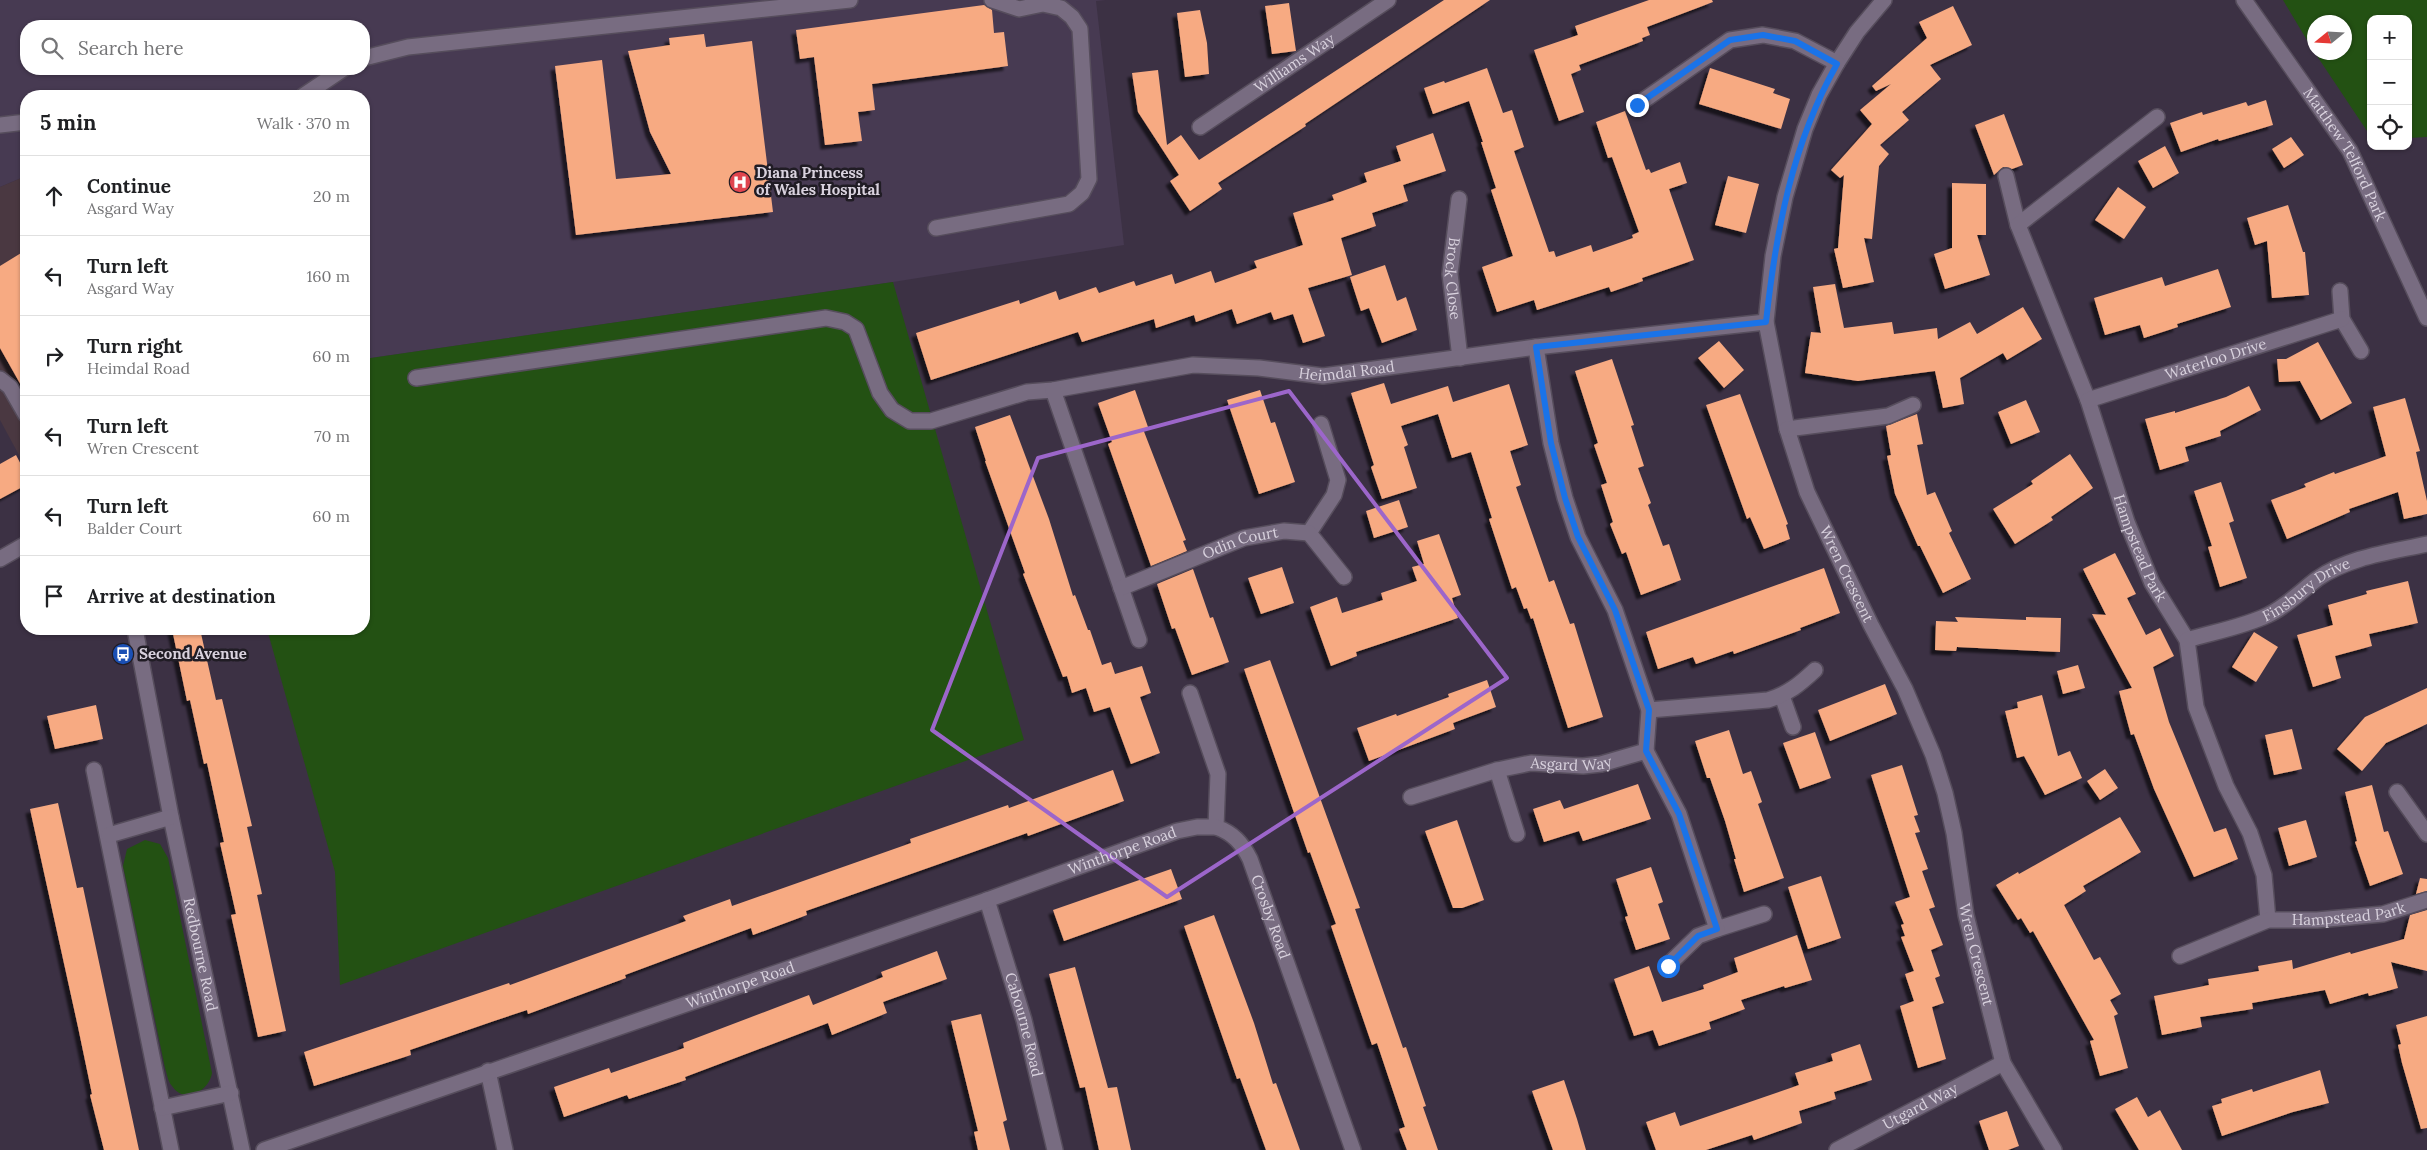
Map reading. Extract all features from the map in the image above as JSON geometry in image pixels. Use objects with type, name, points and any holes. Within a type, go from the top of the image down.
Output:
[{"type":"street","points":[[370,56],[408,47],[789,4],[850,0]]},
{"type":"street","points":[[936,228],[1068,204],[1082,193],[1089,179],[1080,29],[1072,16],[1060,8],[1044,4],[1019,9],[992,0]]},
{"type":"street","name":"Williams Way","points":[[1200,127],[1388,0]]},
{"type":"street","name":"Wren Crescent","points":[[1884,0],[1857,32],[1837,64],[1819,95],[1805,129],[1784,197],[1773,256],[1766,322],[1787,429],[1807,492],[1871,625],[1905,689],[1933,755],[1945,793],[1954,833],[1966,914],[2004,1063],[2054,1150]]},
{"type":"street","name":"Matthew Telford Park","points":[[2244,0],[2350,152],[2426,312]]},
{"type":"street","points":[[1637,105],[1730,40],[1763,35],[1795,41],[1837,64]]},
{"type":"street","points":[[312,90],[334,75]]},
{"type":"street","points":[[2018,225],[2157,117]]},
{"type":"street","points":[[0,125],[20,123]]},
{"type":"street","name":"Hampstead Park","points":[[2006,176],[2018,225],[2088,400],[2127,522],[2152,583],[2187,640],[2196,707],[2226,786],[2250,833],[2264,875],[2268,920]]},
{"type":"street","name":"Brock Close","points":[[1459,199],[1450,274],[1460,358]]},
{"type":"street","points":[[2340,291],[2342,318],[2361,351]]},
{"type":"street","name":"Heimdal Road","points":[[416,378],[826,318],[845,322],[856,329],[880,393],[892,410],[910,421],[931,421],[1027,392],[1054,390],[1193,365],[1259,368],[1323,376],[1536,347],[1766,322]]},
{"type":"street","name":"Waterloo Drive","points":[[2088,400],[2342,318]]},
{"type":"street","points":[[1536,347],[1551,443],[1565,498],[1578,537],[1615,610],[1649,710],[1646,751],[1679,814],[1717,929]]},
{"type":"street","points":[[0,379],[10,388],[20,405]]},
{"type":"street","points":[[1054,390],[1139,640]]},
{"type":"street","points":[[1787,429],[1888,416],[1913,405]]},
{"type":"street","points":[[1320,424],[1338,480],[1334,495],[1309,533],[1344,577]]},
{"type":"street","name":"Odin Court","points":[[1121,588],[1244,538],[1284,531],[1309,533]]},
{"type":"street","name":"Finsbury Drive","points":[[2187,640],[2268,615],[2295,598],[2318,578],[2346,564],[2427,544]]},
{"type":"street","points":[[0,559],[20,547]]},
{"type":"street","name":"Redbourne Road","points":[[137,635],[171,818],[242,1150]]},
{"type":"street","points":[[1649,710],[1740,703],[1782,696],[1795,689],[1815,670]]},
{"type":"street","points":[[1190,693],[1218,774],[1216,827]]},
{"type":"street","points":[[1782,696],[1793,727]]},
{"type":"street","name":"Asgard Way","points":[[1411,797],[1497,770],[1531,763],[1582,766],[1601,764],[1646,751]]},
{"type":"street","points":[[94,770],[109,835],[171,1150]]},
{"type":"street","points":[[1497,770],[1517,834]]},
{"type":"street","points":[[2397,792],[2427,834]]},
{"type":"street","points":[[109,835],[171,818]]},
{"type":"street","name":"Winthorpe Road","points":[[264,1150],[987,900],[1177,832],[1197,826],[1216,827]]},
{"type":"street","name":"Crosby Road","points":[[1216,827],[1227,830],[1236,838],[1244,847],[1250,859],[1353,1150]]},
{"type":"street","name":"Cabourne Road","points":[[987,900],[1024,1020],[1055,1150]]},
{"type":"street","name":"Hampstead Park","points":[[2180,956],[2268,920],[2318,920],[2383,914],[2427,900]]},
{"type":"street","points":[[1668,966],[1698,936],[1764,914]]},
{"type":"street","name":"Utgard Way","points":[[1837,1150],[2004,1063]]},
{"type":"street","points":[[488,1071],[505,1150]]},
{"type":"street","points":[[162,1108],[231,1093]]},
{"type":"highlighted area","points":[[1289,391],[1507,678],[1167,897],[932,730],[1038,458]]},
{"type":"shaded area","name":"Diana Princess of Wales Hospital","points":[[0,0],[1106,0],[1096,1],[1124,245],[893,282],[370,358],[370,90],[20,90],[20,179],[0,187]]},
{"type":"shaded area","points":[[20,179],[20,457],[0,420],[0,187]]},
{"type":"green space","points":[[2283,0],[2427,0],[2427,137],[2412,138],[2412,15],[2367,15],[2367,131],[2320,60],[2352,60],[2352,15],[2307,15],[2307,40]]},
{"type":"green space","points":[[893,282],[1024,740],[340,985],[335,872],[269,635],[370,635],[370,358]]},
{"type":"green space","points":[[145,840],[160,844],[168,858],[212,1073],[210,1080],[201,1090],[190,1095],[183,1095],[177,1092],[168,1078],[165,1068],[123,866],[127,849]]},
{"type":"building","points":[[1444,0],[1490,0],[1305,124],[1306,126],[1218,183],[1222,189],[1190,211],[1170,181],[1179,175],[1138,112],[1132,73],[1158,70],[1167,145],[1181,135],[1199,160]]},
{"type":"building","points":[[1649,0],[1712,0],[1713,2],[1647,27],[1650,35],[1642,38],[1643,41],[1579,65],[1581,70],[1571,74],[1584,112],[1559,121],[1534,50],[1578,35],[1575,26]]},
{"type":"building","points":[[1289,3],[1296,51],[1272,54],[1265,6]]},
{"type":"building","points":[[984,5],[992,10],[994,33],[1004,32],[1008,66],[872,84],[875,110],[858,112],[862,141],[825,145],[814,57],[800,59],[796,30]]},
{"type":"building","points":[[1953,6],[1972,45],[1930,65],[1941,79],[1902,112],[1909,120],[1880,145],[1889,154],[1879,166],[1872,239],[1864,238],[1874,282],[1843,288],[1834,249],[1838,248],[1844,175],[1840,178],[1831,170],[1872,124],[1860,110],[1891,84],[1876,91],[1872,86],[1927,38],[1919,22]]},
{"type":"building","points":[[1200,10],[1207,43],[1209,74],[1185,77],[1177,13]]},
{"type":"building","points":[[704,34],[706,47],[752,41],[773,212],[576,235],[555,66],[602,60],[616,179],[671,174],[650,132],[628,51],[670,45],[669,38]]},
{"type":"building","points":[[1487,68],[1503,113],[1512,110],[1524,147],[1514,151],[1549,252],[1554,251],[1556,257],[1591,245],[1593,252],[1633,238],[1632,235],[1639,232],[1612,157],[1608,158],[1596,122],[1625,111],[1646,170],[1649,169],[1651,173],[1680,162],[1687,183],[1669,189],[1694,260],[1642,278],[1643,281],[1611,292],[1609,287],[1537,310],[1534,300],[1497,312],[1482,267],[1513,256],[1491,190],[1496,188],[1481,142],[1483,142],[1469,101],[1433,114],[1424,88],[1444,81],[1445,83]]},
{"type":"building","points":[[1710,68],[1775,89],[1773,93],[1790,99],[1781,129],[1699,104]]},
{"type":"building","points":[[2266,100],[2273,125],[2219,141],[2218,139],[2181,152],[2170,123],[2202,112],[2203,115],[2246,102],[2248,106]]},
{"type":"building","points":[[2004,114],[2023,165],[2012,169],[2003,167],[1994,175],[1975,125]]},
{"type":"building","points":[[1433,133],[1446,171],[1403,185],[1408,201],[1372,213],[1376,226],[1341,238],[1352,275],[1308,288],[1325,336],[1303,343],[1293,314],[1274,320],[1271,312],[1237,324],[1232,309],[1196,322],[1194,315],[1156,328],[1154,319],[1082,342],[1078,332],[931,380],[916,333],[1019,300],[1020,304],[1056,291],[1059,300],[1096,287],[1099,293],[1134,281],[1136,286],[1172,274],[1175,284],[1211,271],[1215,283],[1257,268],[1254,261],[1303,245],[1293,213],[1334,200],[1332,195],[1367,182],[1364,173],[1401,161],[1396,146]]},
{"type":"building","points":[[2291,137],[2304,155],[2284,168],[2272,149]]},
{"type":"building","points":[[2165,146],[2179,173],[2153,188],[2138,161]]},
{"type":"building","points":[[1728,176],[1759,184],[1746,233],[1715,225]]},
{"type":"building","points":[[1952,183],[1986,184],[1986,235],[1977,235],[1990,275],[1945,289],[1934,254],[1952,248]]},
{"type":"building","points":[[2118,187],[2146,207],[2124,239],[2095,220]]},
{"type":"building","points":[[2288,205],[2303,252],[2305,252],[2309,295],[2272,298],[2267,241],[2255,245],[2247,218]]},
{"type":"building","points":[[20,254],[20,383],[0,348],[0,266]]},
{"type":"building","points":[[1385,265],[1397,301],[1406,297],[1417,330],[1382,343],[1369,308],[1361,311],[1350,277]]},
{"type":"building","points":[[2218,269],[2231,307],[2177,324],[2178,327],[2144,338],[2140,325],[2105,335],[2094,298],[2162,277],[2165,286]]},
{"type":"building","points":[[1835,284],[1844,328],[1892,322],[1894,334],[1937,328],[1938,339],[1970,322],[1977,334],[2023,307],[2042,339],[2007,360],[2003,353],[1960,378],[1964,404],[1943,408],[1935,371],[1858,381],[1805,373],[1811,332],[1821,333],[1813,287]]},
{"type":"building","points":[[1719,341],[1744,370],[1724,388],[1698,358]]},
{"type":"building","points":[[2318,342],[2352,403],[2321,420],[2300,381],[2279,382],[2277,359],[2286,359]]},
{"type":"building","points":[[1612,359],[1634,425],[1631,426],[1644,466],[1638,468],[1651,503],[1648,505],[1663,546],[1669,544],[1681,580],[1641,595],[1626,552],[1622,554],[1610,524],[1613,522],[1601,485],[1607,483],[1594,445],[1598,443],[1575,371]]},
{"type":"building","points":[[1384,383],[1391,404],[1448,386],[1453,402],[1509,384],[1528,445],[1510,451],[1521,485],[1516,487],[1549,582],[1554,580],[1570,624],[1574,623],[1603,717],[1568,728],[1533,618],[1531,619],[1527,608],[1524,609],[1516,587],[1512,589],[1489,519],[1492,518],[1471,452],[1452,458],[1438,414],[1401,426],[1408,445],[1404,447],[1417,488],[1382,499],[1371,467],[1374,465],[1351,393]]},
{"type":"building","points":[[2249,386],[2261,410],[2220,431],[2221,436],[2185,447],[2189,461],[2160,470],[2145,419],[2175,411],[2175,413],[2226,397]]},
{"type":"building","points":[[1135,390],[1148,427],[1143,429],[1186,540],[1183,541],[1187,551],[1151,566],[1108,444],[1112,442],[1098,403]]},
{"type":"building","points":[[1260,390],[1271,423],[1275,422],[1295,482],[1259,494],[1227,400]]},
{"type":"building","points":[[1740,394],[1788,524],[1786,525],[1790,539],[1764,549],[1750,517],[1747,519],[1706,405]]},
{"type":"building","points":[[2405,398],[2420,451],[2416,452],[2427,501],[2427,514],[2404,519],[2398,492],[2349,509],[2350,512],[2287,539],[2271,500],[2306,487],[2304,484],[2334,472],[2335,474],[2386,456],[2373,407]]},
{"type":"building","points":[[2026,400],[2040,432],[2011,444],[1998,412]]},
{"type":"building","points":[[1917,414],[1923,444],[1917,445],[1927,495],[1935,492],[1952,531],[1949,533],[1971,579],[1943,593],[1920,546],[1918,546],[1895,494],[1887,456],[1891,455],[1886,426]]},
{"type":"building","points":[[1010,415],[1049,519],[1073,596],[1075,595],[1088,630],[1090,630],[1102,665],[1111,662],[1115,674],[1142,666],[1151,693],[1140,697],[1160,753],[1131,764],[1110,707],[1094,712],[1086,688],[1072,693],[1067,676],[1063,677],[1023,574],[1025,573],[985,461],[975,427]]},
{"type":"building","points":[[2070,454],[2093,488],[2051,517],[2053,520],[2015,544],[1993,509],[2033,484],[2031,481]]},
{"type":"building","points":[[16,455],[20,463],[20,488],[0,499],[0,464]]},
{"type":"building","points":[[2221,482],[2234,521],[2229,523],[2247,578],[2220,587],[2208,547],[2212,546],[2194,491]]},
{"type":"building","points":[[1399,500],[1408,527],[1374,538],[1366,511]]},
{"type":"building","points":[[1439,534],[1461,595],[1452,598],[1458,618],[1356,652],[1357,656],[1331,666],[1310,607],[1337,597],[1342,613],[1383,600],[1381,593],[1417,581],[1412,567],[1424,564],[1417,541]]},
{"type":"building","points":[[2115,553],[2136,594],[2127,598],[2146,635],[2160,628],[2174,656],[2153,667],[2169,722],[2214,832],[2226,828],[2238,859],[2194,877],[2154,789],[2134,734],[2131,735],[2119,691],[2132,688],[2092,614],[2106,615],[2083,569]]},
{"type":"building","points":[[1282,567],[1294,603],[1261,614],[1248,578]]},
{"type":"building","points":[[1824,568],[1840,613],[1800,628],[1801,630],[1734,654],[1733,651],[1696,664],[1693,657],[1658,669],[1646,632]]},
{"type":"building","points":[[1193,569],[1210,618],[1213,617],[1229,662],[1192,675],[1175,628],[1172,629],[1157,584]]},
{"type":"building","points":[[2408,581],[2418,623],[2369,634],[2372,646],[2335,656],[2341,678],[2313,687],[2297,635],[2333,625],[2328,605],[2367,594],[2366,591]]},
{"type":"building","points":[[1955,617],[2026,620],[2026,617],[2061,618],[2060,652],[1957,647],[1956,651],[1935,650],[1936,621],[1958,622]]},
{"type":"building","points":[[2254,632],[2278,647],[2256,682],[2232,667]]},
{"type":"building","points":[[173,635],[201,635],[216,700],[222,699],[252,826],[247,827],[262,894],[257,895],[286,1031],[258,1037],[231,915],[236,914],[220,843],[224,842],[207,763],[204,764],[190,700],[187,701]]},
{"type":"building","points":[[1270,660],[1360,908],[1355,909],[1403,1048],[1406,1047],[1426,1106],[1423,1107],[1438,1150],[1407,1150],[1399,1129],[1405,1127],[1377,1043],[1372,1045],[1331,926],[1336,924],[1310,852],[1308,853],[1244,669]]},
{"type":"building","points":[[2078,665],[2085,688],[2063,694],[2057,671]]},
{"type":"building","points":[[1487,680],[1496,707],[1453,723],[1455,729],[1369,761],[1357,728],[1449,697],[1448,694]]},
{"type":"building","points":[[1885,684],[1897,714],[1830,741],[1818,710]]},
{"type":"building","points":[[2427,688],[2427,724],[2386,743],[2362,771],[2337,749],[2365,717]]},
{"type":"building","points":[[2042,695],[2058,756],[2070,751],[2082,778],[2045,795],[2024,756],[2017,758],[2005,711],[2018,708],[2017,702]]},
{"type":"building","points":[[96,705],[103,739],[55,749],[47,716]]},
{"type":"building","points":[[2292,729],[2302,769],[2274,775],[2265,735]]},
{"type":"building","points":[[1729,730],[1743,774],[1751,771],[1762,802],[1758,804],[1784,878],[1744,892],[1725,821],[1710,778],[1707,778],[1695,741]]},
{"type":"building","points":[[1815,732],[1831,778],[1800,789],[1783,743]]},
{"type":"building","points":[[1902,765],[1918,815],[1914,816],[1920,832],[1915,833],[1928,869],[1922,871],[1935,907],[1929,909],[1943,945],[1931,950],[1940,976],[1935,978],[1944,1003],[1932,1007],[1946,1059],[1918,1068],[1900,1006],[1914,1001],[1905,974],[1914,971],[1901,937],[1905,936],[1901,925],[1904,924],[1895,902],[1910,897],[1871,775]]},
{"type":"building","points":[[2105,769],[2118,788],[2100,800],[2087,781]]},
{"type":"building","points":[[1113,770],[1124,801],[1028,836],[1027,833],[806,911],[807,915],[753,935],[751,928],[625,975],[626,978],[528,1014],[527,1010],[494,1021],[410,1050],[411,1055],[314,1086],[304,1052],[509,983],[510,985],[686,921],[683,916],[730,899],[732,906],[911,843],[910,839],[1008,805],[1009,808]]},
{"type":"building","points":[[1638,784],[1651,819],[1583,841],[1579,831],[1544,842],[1533,809],[1560,800],[1564,809]]},
{"type":"building","points":[[2372,785],[2384,832],[2388,831],[2403,874],[2370,886],[2355,842],[2357,841],[2345,792]]},
{"type":"building","points":[[58,803],[77,888],[83,887],[139,1150],[104,1150],[90,1095],[92,1094],[78,1027],[30,809]]},
{"type":"building","points":[[2120,817],[2141,852],[2083,886],[2086,891],[2064,905],[2094,960],[2100,957],[2121,994],[2110,1000],[2118,1014],[2114,1016],[2128,1068],[2100,1076],[2090,1041],[2094,1040],[2033,931],[2030,933],[2021,918],[2018,920],[1996,885]]},
{"type":"building","points":[[1457,820],[1484,900],[1462,908],[1453,908],[1425,831]]},
{"type":"building","points":[[2306,820],[2317,857],[2289,866],[2278,828]]},
{"type":"building","points":[[1651,867],[1663,902],[1658,904],[1670,939],[1636,950],[1625,917],[1628,916],[1616,879]]},
{"type":"building","points":[[1171,869],[1182,899],[1064,941],[1053,910]]},
{"type":"building","points":[[1821,876],[1841,938],[1808,949],[1788,887]]},
{"type":"building","points":[[2420,878],[2427,879],[2427,891],[2416,894]]},
{"type":"building","points":[[2427,910],[2427,971],[2391,962],[2398,988],[2369,996],[2368,993],[2330,1004],[2325,990],[2252,1003],[2253,1009],[2200,1017],[2202,1027],[2162,1035],[2154,996],[2209,985],[2208,979],[2259,971],[2258,966],[2292,960],[2293,969],[2350,952],[2351,954],[2404,939],[2410,915]]},
{"type":"building","points":[[1214,915],[1254,1023],[1273,1084],[1276,1083],[1300,1150],[1266,1150],[1240,1078],[1237,1079],[1184,926]]},
{"type":"building","points":[[1797,935],[1812,980],[1785,988],[1784,986],[1741,1000],[1745,1009],[1709,1022],[1711,1029],[1659,1046],[1653,1030],[1634,1036],[1614,979],[1649,966],[1662,1002],[1704,989],[1703,985],[1738,972],[1734,958]]},
{"type":"building","points":[[937,951],[947,979],[883,1002],[887,1013],[832,1035],[828,1023],[685,1077],[686,1080],[629,1099],[627,1095],[564,1117],[554,1087],[609,1068],[611,1073],[684,1048],[683,1043],[809,995],[813,1005],[883,977],[881,972]]},
{"type":"building","points":[[1075,967],[1108,1088],[1117,1087],[1131,1150],[1099,1150],[1085,1087],[1080,1088],[1049,974]]},
{"type":"building","points":[[981,1014],[1007,1120],[1003,1122],[1010,1150],[978,1150],[974,1132],[978,1131],[951,1021]]},
{"type":"building","points":[[2427,1016],[2427,1128],[2421,1129],[2402,1063],[2398,1045],[2401,1044],[2396,1025]]},
{"type":"building","points":[[1860,1044],[1872,1080],[1834,1092],[1836,1099],[1799,1111],[1802,1123],[1754,1140],[1752,1135],[1706,1150],[1656,1150],[1646,1122],[1675,1112],[1680,1126],[1799,1085],[1795,1073],[1833,1061],[1831,1054]]},
{"type":"building","points":[[2320,1070],[2329,1103],[2293,1112],[2222,1136],[2212,1106],[2222,1103],[2221,1099],[2252,1089],[2253,1092]]},
{"type":"building","points":[[1564,1080],[1586,1150],[1553,1150],[1532,1091]]},
{"type":"building","points":[[2137,1097],[2148,1117],[2160,1110],[2182,1150],[2139,1150],[2115,1109]]},
{"type":"building","points":[[2007,1111],[2019,1146],[2008,1150],[1989,1150],[1979,1121]]},
{"type":"place","name":"Diana Princess of Wales Hospital","points":[[740,182]]},
{"type":"place","name":"Second Avenue","points":[[123,654]]},
{"type":"route","points":[[1637,105],[1730,40],[1763,35],[1795,41],[1837,64],[1819,95],[1805,129],[1784,197],[1773,256],[1766,322],[1536,347],[1551,443],[1565,498],[1578,537],[1597,571],[1615,610],[1649,710],[1646,751],[1679,814],[1717,929],[1698,936],[1668,966]]}]
